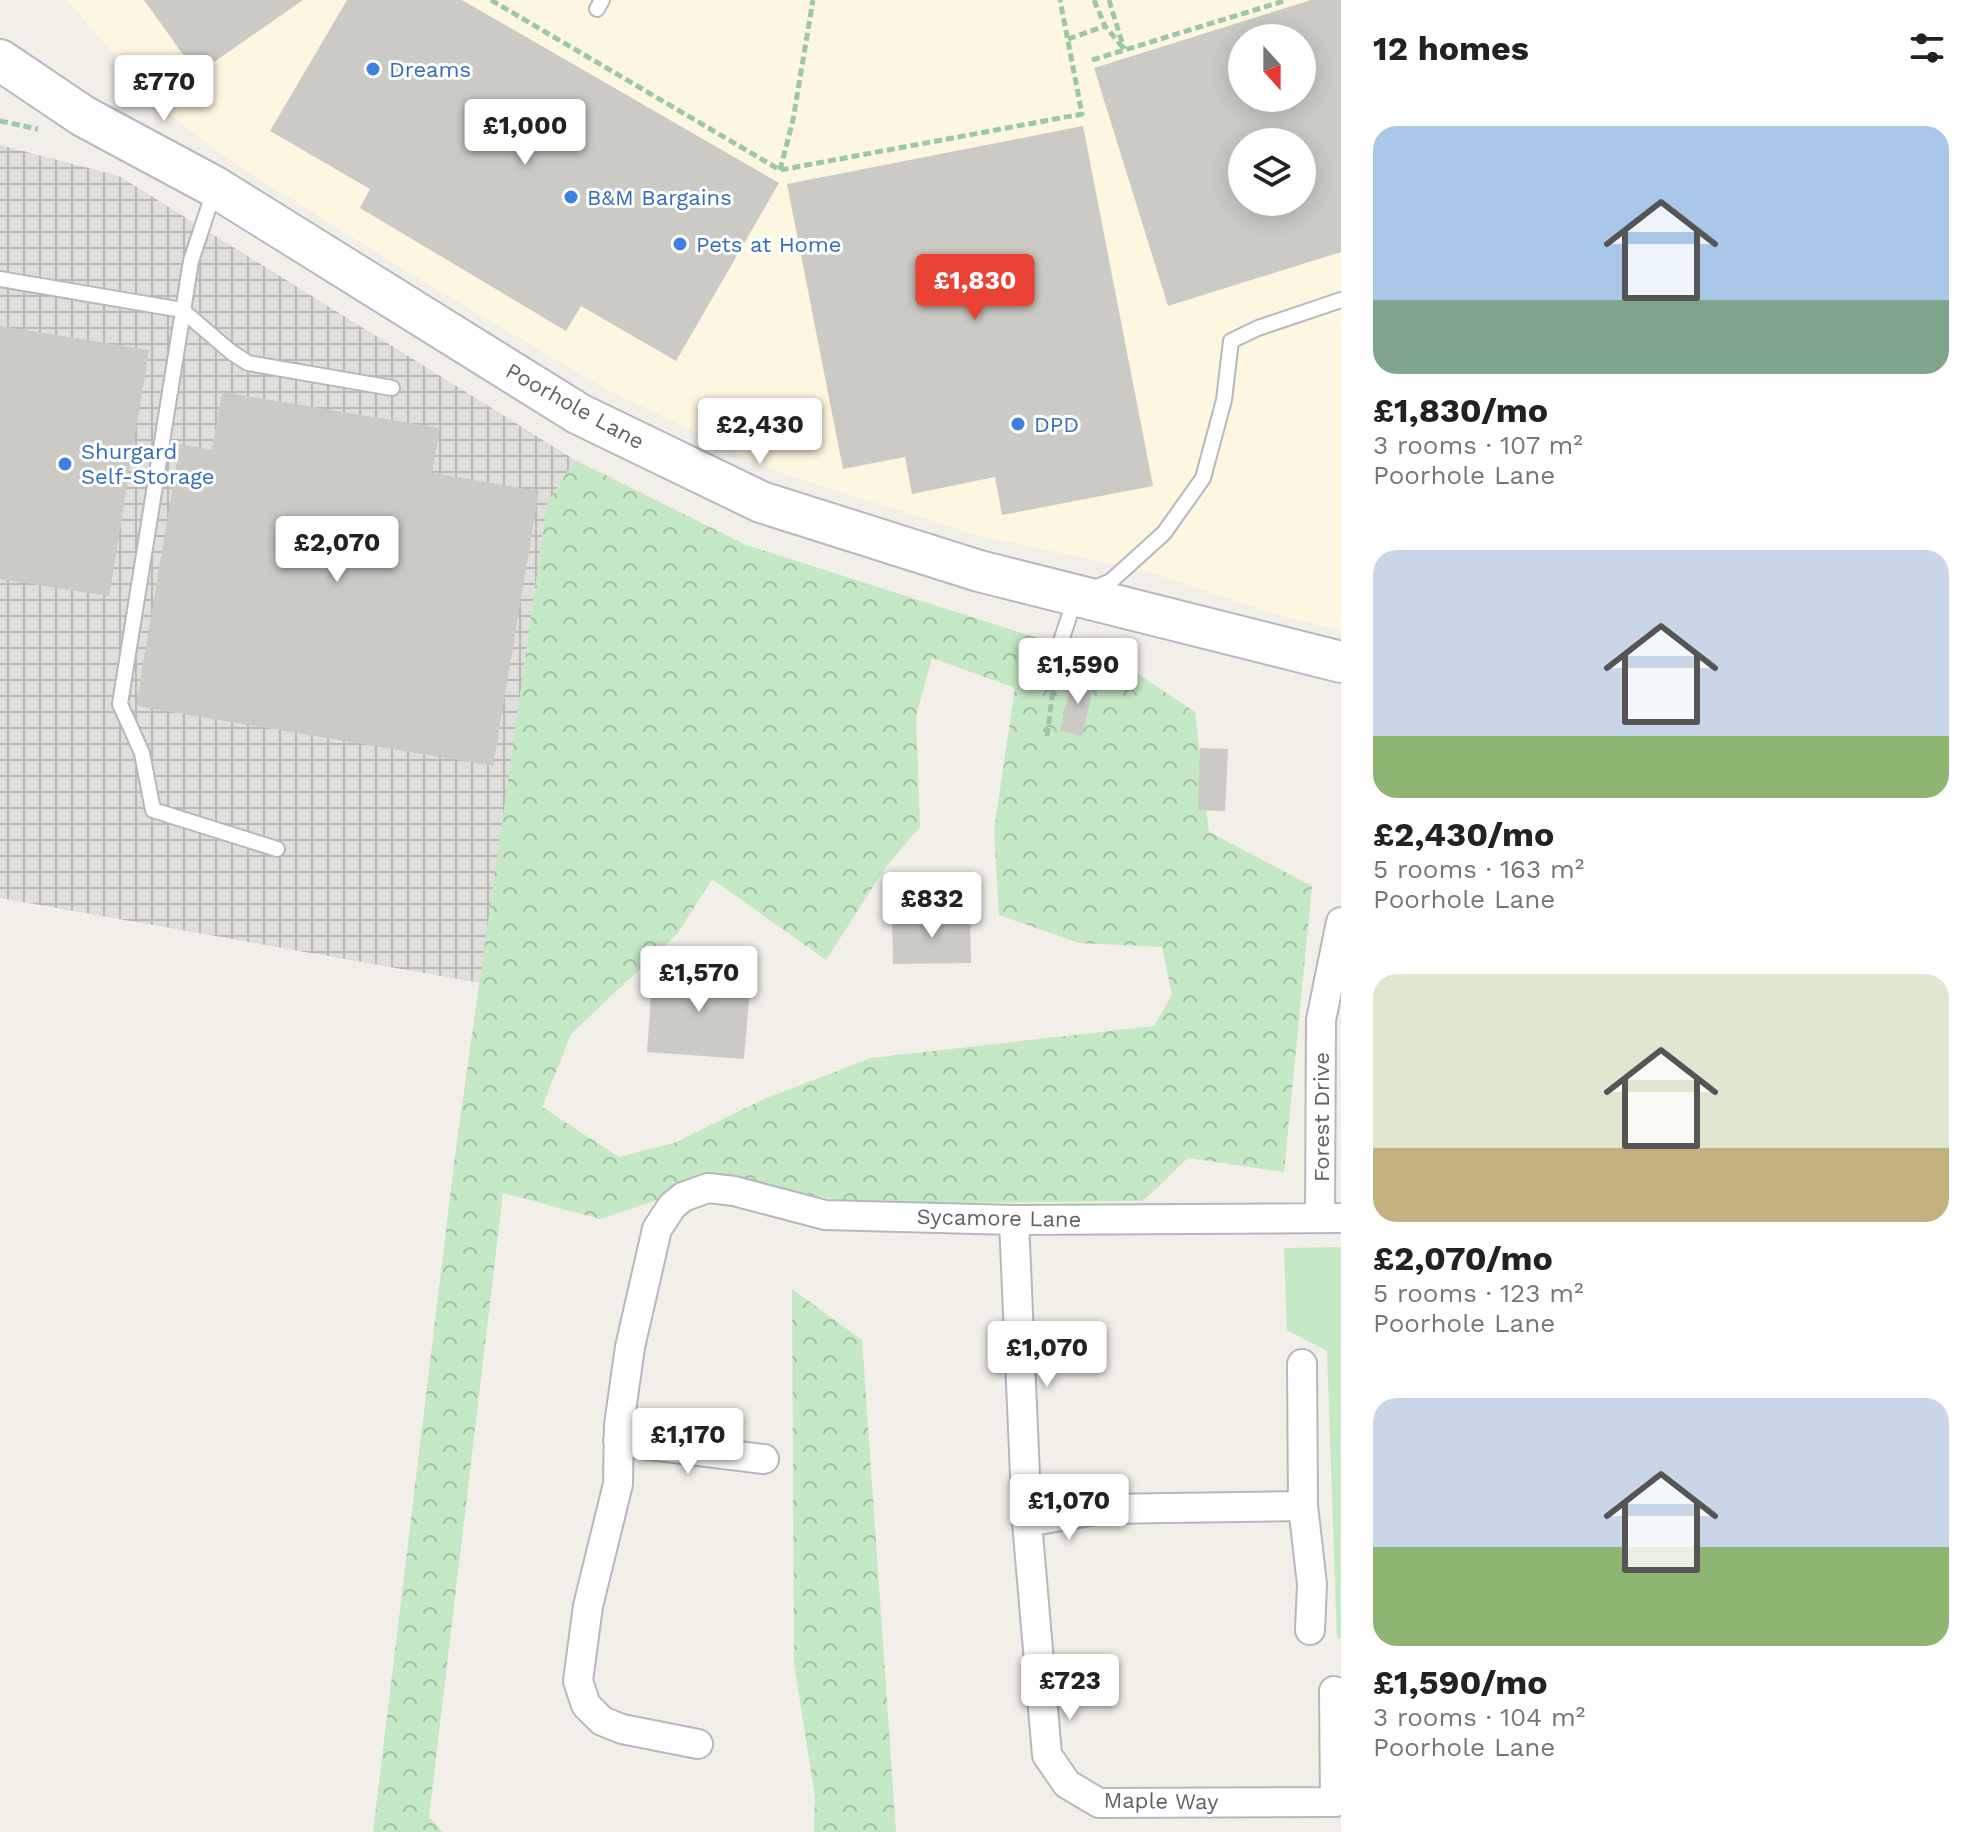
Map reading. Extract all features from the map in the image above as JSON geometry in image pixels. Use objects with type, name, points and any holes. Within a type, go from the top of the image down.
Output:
[{"type":"street","name":"Poorhole Lane","points":[[0,60],[83,116],[215,187],[579,414],[761,502],[979,571],[1341,662]]},
{"type":"street","name":"Poorhole Lane","points":[[0,95],[83,116]]},
{"type":"street","name":"Forest Drive","points":[[1330,1218],[1321,1020],[1341,922]]},
{"type":"street","name":"Sycamore Lane","points":[[618,1441],[630,1347],[657,1229],[672,1206],[683,1197],[708,1188],[825,1215],[1014,1220],[1330,1218]]},
{"type":"street","name":"Maple Way","points":[[1014,1220],[1027,1522],[1047,1755],[1067,1784],[1099,1803],[1335,1802],[1334,1691]]},
{"type":"street","points":[[1302,1364],[1303,1506],[1312,1584],[1310,1630]]},
{"type":"street","points":[[698,1744],[611,1726],[594,1714],[580,1693],[578,1681],[588,1606],[618,1484],[618,1441],[764,1459]]},
{"type":"street","points":[[1027,1522],[1101,1509],[1303,1506]]},
{"type":"lane","points":[[215,187],[191,261],[120,704],[142,753],[153,810],[277,849]]},
{"type":"lane","points":[[0,279],[182,310],[248,363],[392,388]]},
{"type":"lane","points":[[1059,647],[1076,596],[1111,581],[1164,533],[1203,478],[1224,400],[1231,341],[1258,328],[1341,300]]},
{"type":"path","points":[[491,0],[780,170],[1082,114],[1060,0]]},
{"type":"path","points":[[780,170],[793,120],[813,0]]},
{"type":"path","points":[[1094,0],[1105,26],[1125,50]]},
{"type":"path","points":[[1109,0],[1125,50]]},
{"type":"path","points":[[1092,60],[1287,0]]},
{"type":"path","points":[[1067,39],[1105,26]]},
{"type":"path","points":[[1047,736],[1059,647]]},
{"type":"shaded area","points":[[67,0],[1341,0],[1341,631],[1277,615],[1149,572],[976,535],[775,471],[602,387],[406,271],[232,162],[162,109]]},
{"type":"shaded area","points":[[0,145],[119,176],[575,460],[547,504],[480,983],[0,898]]},
{"type":"green space","points":[[575,460],[746,545],[1031,636],[1105,652],[1195,712],[1209,832],[1312,886],[1284,1172],[1188,1158],[1143,1201],[856,1204],[726,1177],[600,1219],[503,1193],[429,1817],[443,1832],[373,1832],[456,1148],[547,504]],"holes":[[[932,658],[1015,688],[994,830],[999,915],[1079,943],[1162,947],[1172,995],[1154,1026],[871,1058],[764,1099],[674,1143],[619,1157],[542,1107],[571,1034],[678,933],[712,879],[826,960],[885,868],[920,827],[916,716]]]},
{"type":"green space","points":[[1341,1247],[1341,1638],[1337,1639],[1327,1351],[1287,1330],[1284,1248]]},
{"type":"green space","points":[[792,1289],[862,1340],[896,1832],[814,1832],[815,1797],[794,1663]]},
{"type":"building","points":[[144,0],[303,0],[197,74]]},
{"type":"building","points":[[347,0],[462,0],[779,183],[676,361],[581,306],[566,331],[360,208],[370,189],[270,131]]},
{"type":"building","points":[[1311,0],[1341,0],[1341,252],[1168,306],[1094,68],[1228,26],[1228,112],[1316,112],[1316,24],[1234,24]]},
{"type":"building","points":[[1083,126],[1153,486],[1002,515],[995,477],[912,494],[905,457],[843,469],[787,184]]},
{"type":"building","name":"Shurgard Self-Storage","points":[[0,326],[149,350],[109,596],[0,579]]},
{"type":"building","points":[[222,392],[440,428],[432,473],[539,491],[493,766],[136,706],[180,444],[212,450]]},
{"type":"building","points":[[1073,676],[1095,681],[1082,736],[1060,731]]},
{"type":"building","points":[[1200,748],[1228,749],[1225,811],[1198,810]]},
{"type":"building","points":[[970,916],[971,963],[893,964],[892,917]]},
{"type":"building","points":[[653,968],[751,976],[744,1059],[647,1052]]},
{"type":"place","name":"Dreams","points":[[373,69]]},
{"type":"place","name":"B&M Bargains","points":[[571,197]]},
{"type":"place","name":"Pets at Home","points":[[680,244]]},
{"type":"place","name":"DPD","points":[[1018,424]]},
{"type":"place","name":"Shurgard Self-Storage","points":[[65,464]]}]
